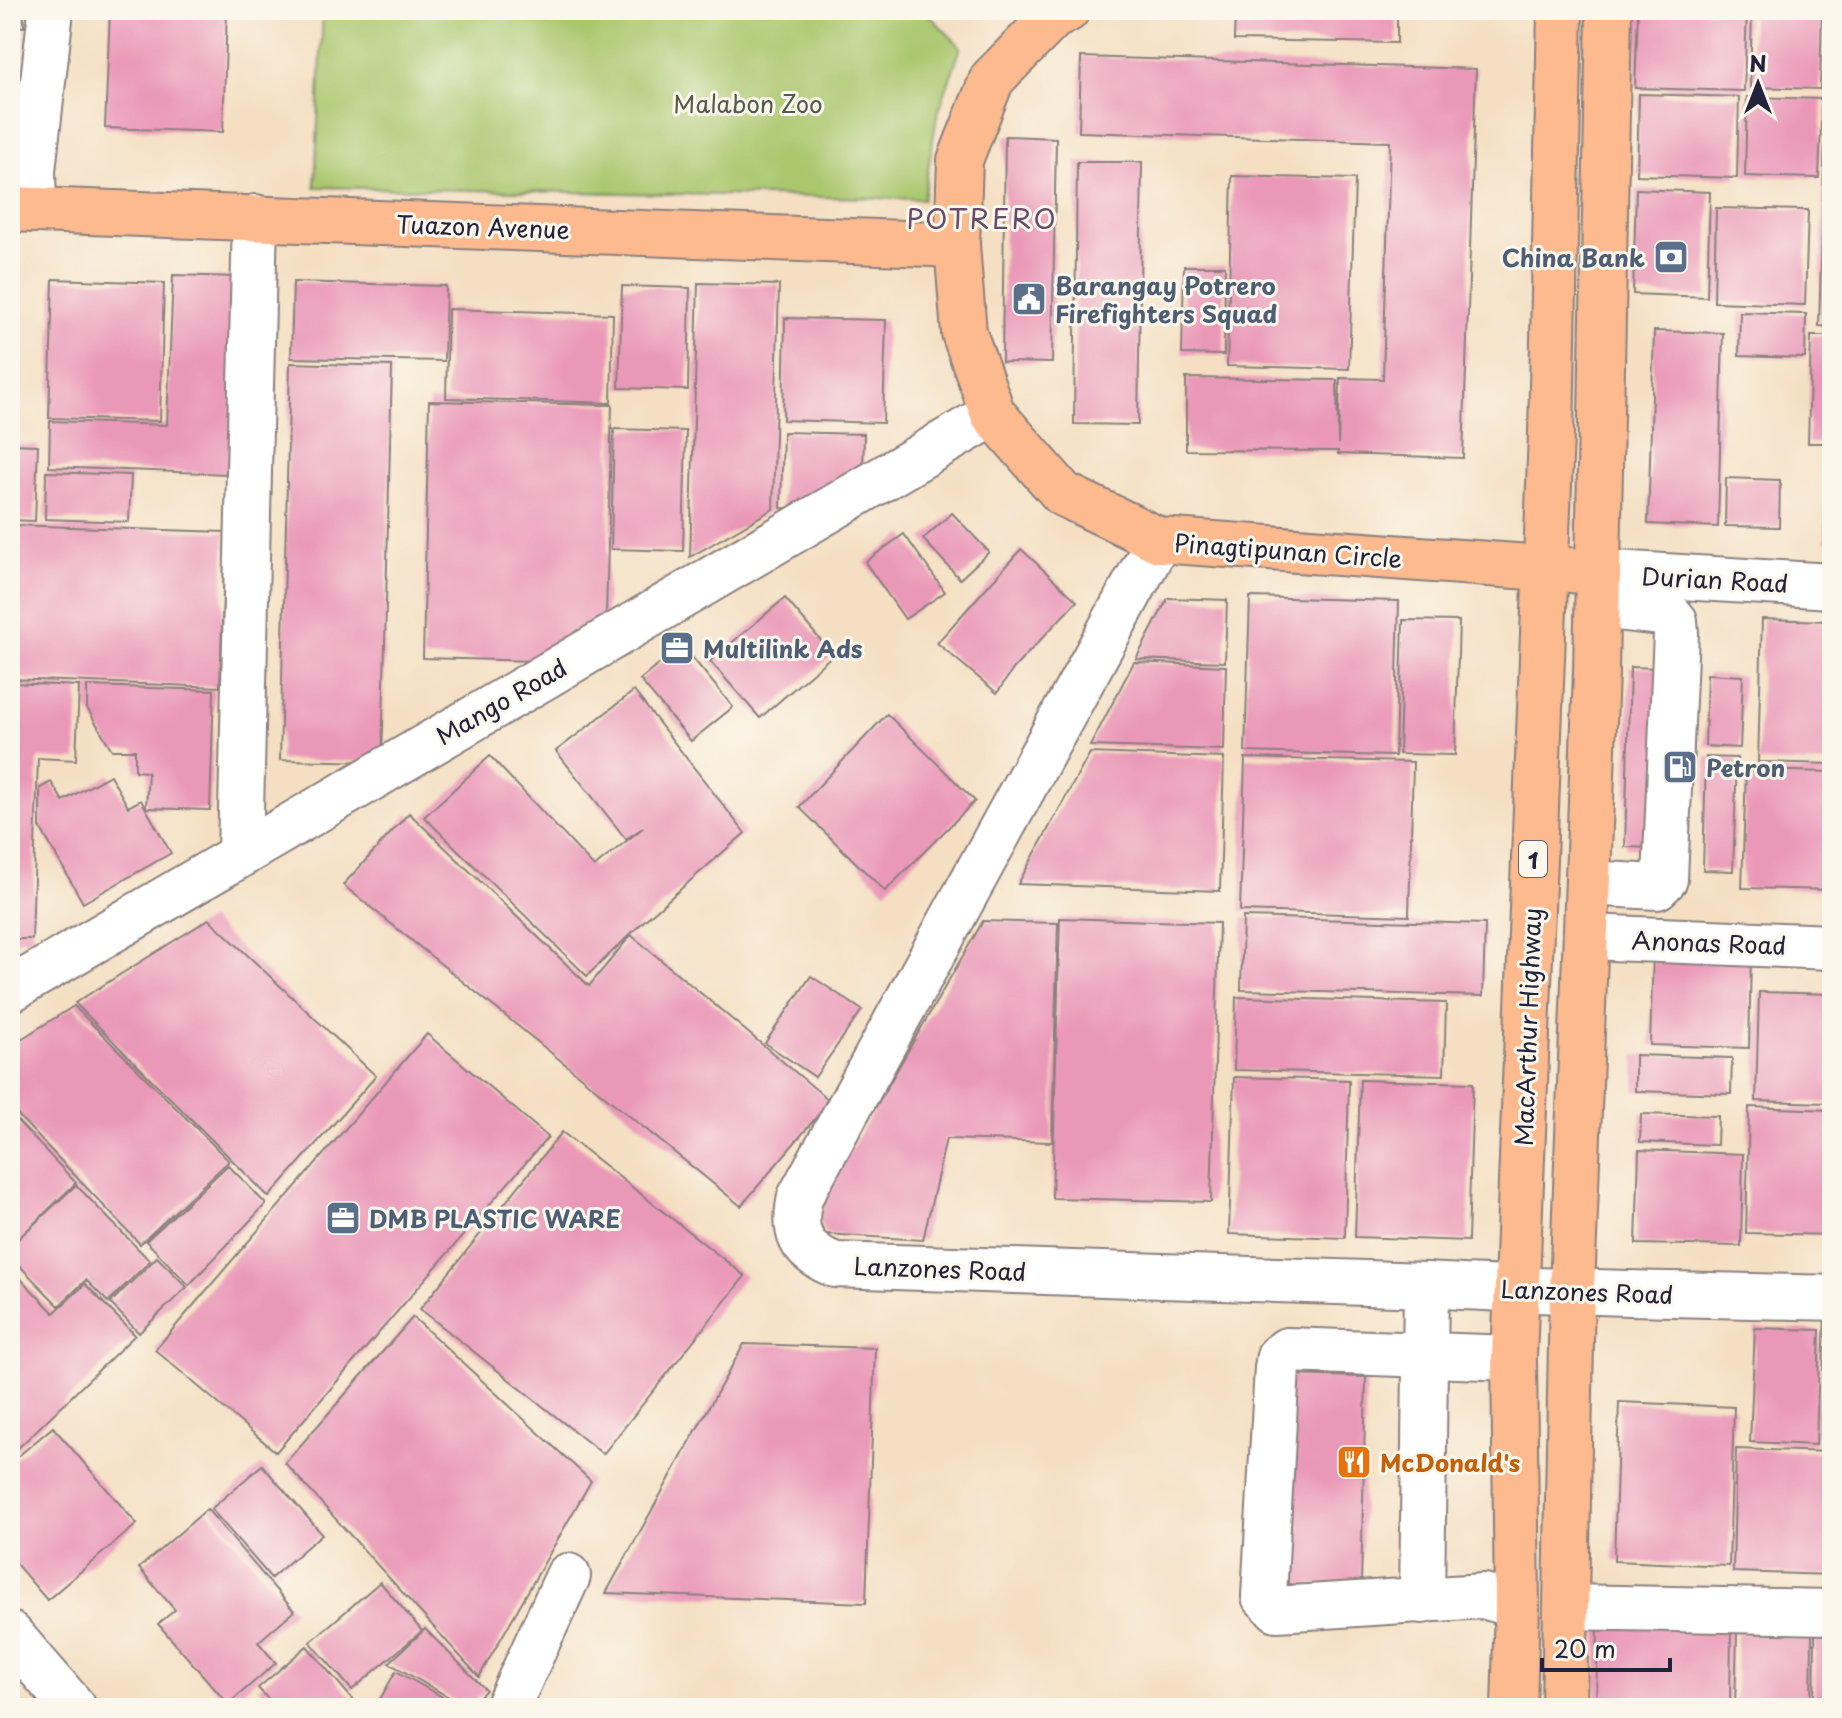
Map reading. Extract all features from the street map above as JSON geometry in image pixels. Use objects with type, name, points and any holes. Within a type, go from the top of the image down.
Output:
[{"type":"main road","name":"MacArthur Highway","points":[[1514,1708],[1517,1606],[1514,1358],[1551,434],[1560,10]]},
{"type":"main road","points":[[1564,1708],[1572,1290],[1598,589],[1609,10]]},
{"type":"main road","name":"Pinagtipunan Circle","points":[[1055,12],[992,79],[960,160],[957,245],[964,333],[993,414],[1063,494],[1159,540],[1544,570],[1598,589]]},
{"type":"main road","name":"Tuazon Avenue","points":[[22,209],[957,245]]},
{"type":"street","points":[[22,209],[33,170],[51,10]]},
{"type":"street","points":[[240,854],[255,217]]},
{"type":"street","name":"Mango Road","points":[[10,990],[993,414]]},
{"type":"street","name":"Lanzones Road","points":[[1159,540],[800,1197],[796,1216],[800,1237],[812,1256],[835,1265],[1426,1285],[1518,1291],[1832,1298]]},
{"type":"street","name":"Durian Road","points":[[1598,589],[1832,586]]},
{"type":"street","points":[[1588,883],[1657,887],[1665,879],[1676,633],[1675,621],[1669,614],[1598,589]]},
{"type":"street","name":"Anonas Road","points":[[1587,937],[1832,947]]},
{"type":"street","points":[[1422,1601],[1426,1285]]},
{"type":"street","points":[[1514,1358],[1287,1350],[1279,1356],[1264,1596],[1277,1609],[1483,1596],[1517,1606]]},
{"type":"street","points":[[507,1708],[568,1576]]},
{"type":"street","points":[[1567,1607],[1832,1612]]},
{"type":"street","points":[[10,1634],[74,1708]]},
{"type":"green space","name":"Malabon Zoo","points":[[323,10],[924,10],[961,47],[937,116],[923,199],[315,187]]},
{"type":"building","points":[[10,10],[24,10],[24,27],[10,26]]},
{"type":"building","points":[[110,10],[227,10],[223,132],[105,128]]},
{"type":"building","points":[[1235,10],[1397,10],[1397,43],[1234,40]]},
{"type":"building","points":[[1638,10],[1747,10],[1744,91],[1635,88]]},
{"type":"building","points":[[1752,10],[1822,10],[1820,89],[1750,87]]},
{"type":"building","points":[[1829,10],[1832,10],[1832,327],[1819,326]]},
{"type":"building","points":[[1081,57],[1476,69],[1463,458],[1338,454],[1338,451],[1186,450],[1186,378],[1337,380],[1338,444],[1340,378],[1383,379],[1390,142],[1079,132]]},
{"type":"building","points":[[1639,94],[1739,97],[1737,178],[1637,175]]},
{"type":"building","points":[[1747,97],[1822,99],[1819,178],[1745,176]]},
{"type":"building","points":[[1005,136],[1056,138],[1052,363],[1002,362]]},
{"type":"building","points":[[1077,162],[1142,162],[1138,425],[1074,424]]},
{"type":"building","points":[[1232,176],[1355,179],[1349,369],[1227,366]]},
{"type":"building","points":[[1636,189],[1710,192],[1707,297],[1633,294]]},
{"type":"building","points":[[1716,208],[1808,210],[1805,305],[1714,302]]},
{"type":"building","points":[[1184,266],[1225,266],[1224,355],[1182,354]]},
{"type":"building","points":[[173,275],[236,277],[229,474],[49,467],[50,421],[167,425]]},
{"type":"building","points":[[53,279],[164,283],[160,421],[49,418]]},
{"type":"building","points":[[293,282],[446,286],[444,361],[291,358]]},
{"type":"building","points":[[698,283],[779,285],[773,509],[690,557]]},
{"type":"building","points":[[622,286],[690,288],[688,390],[619,388]]},
{"type":"building","points":[[448,309],[613,314],[611,403],[446,398]]},
{"type":"building","points":[[1740,312],[1806,314],[1805,358],[1739,356]]},
{"type":"building","points":[[785,318],[886,320],[883,423],[783,420]]},
{"type":"building","points":[[1654,331],[1723,333],[1718,527],[1648,524]]},
{"type":"building","points":[[1811,336],[1832,336],[1832,542],[1825,542],[1828,443],[1808,443]]},
{"type":"building","points":[[290,363],[392,366],[382,762],[280,760]]},
{"type":"building","points":[[429,401],[612,405],[606,615],[534,661],[423,658]]},
{"type":"building","points":[[614,429],[686,431],[683,551],[611,549]]},
{"type":"building","points":[[783,432],[864,434],[863,469],[802,509],[781,508]]},
{"type":"building","points":[[10,444],[38,445],[35,521],[10,520]]},
{"type":"building","points":[[46,472],[131,475],[129,522],[45,519]]},
{"type":"building","points":[[1726,478],[1780,480],[1779,527],[1725,526]]},
{"type":"building","points":[[952,513],[989,552],[960,579],[923,539]]},
{"type":"building","points":[[10,525],[225,532],[220,687],[10,679]]},
{"type":"building","points":[[904,534],[945,592],[905,619],[865,562]]},
{"type":"building","points":[[1021,549],[1077,601],[1014,668],[997,693],[937,643]]},
{"type":"building","points":[[1250,597],[1399,601],[1395,756],[1245,752]]},
{"type":"building","points":[[785,598],[833,655],[760,718],[710,661]]},
{"type":"building","points":[[1168,598],[1227,600],[1225,662],[1136,659]]},
{"type":"building","points":[[1762,619],[1832,621],[1832,764],[1758,762]]},
{"type":"building","points":[[1403,620],[1459,621],[1455,755],[1399,754]]},
{"type":"building","points":[[682,645],[733,707],[691,741],[640,680]]},
{"type":"building","points":[[1134,662],[1226,666],[1224,750],[1090,746]]},
{"type":"building","points":[[1630,667],[1687,669],[1683,849],[1625,847]]},
{"type":"building","points":[[1707,674],[1743,676],[1740,748],[1705,746]]},
{"type":"building","points":[[10,683],[79,686],[76,760],[38,758],[32,939],[10,939]]},
{"type":"building","points":[[87,686],[214,690],[210,810],[146,808],[148,772],[135,771],[135,750],[112,750],[87,708]]},
{"type":"building","points":[[634,691],[745,833],[644,921],[587,976],[424,817],[490,756],[594,867],[644,827],[626,839],[556,751]]},
{"type":"building","points":[[887,714],[975,801],[885,891],[799,807]]},
{"type":"building","points":[[1090,753],[1224,758],[1220,891],[1018,884]]},
{"type":"building","points":[[1706,757],[1737,758],[1733,871],[1703,870]]},
{"type":"building","points":[[1245,758],[1413,762],[1409,916],[1240,911]]},
{"type":"building","points":[[1746,770],[1832,772],[1832,890],[1742,888]]},
{"type":"building","points":[[110,775],[128,807],[141,800],[171,853],[83,903],[40,827],[40,788],[51,782],[63,801]]},
{"type":"building","points":[[409,813],[589,986],[631,935],[830,1101],[741,1206],[343,885]]},
{"type":"building","points":[[1243,917],[1485,924],[1483,996],[1241,990]]},
{"type":"building","points":[[1060,918],[1219,923],[1211,1202],[1052,1198]]},
{"type":"building","points":[[209,919],[376,1076],[269,1197],[75,1003]]},
{"type":"building","points":[[983,921],[1058,923],[1052,1142],[946,1139],[923,1240],[825,1234],[815,1212]]},
{"type":"building","points":[[1653,953],[1751,956],[1749,1048],[1650,1045]]},
{"type":"building","points":[[811,976],[862,1010],[815,1077],[765,1043]]},
{"type":"building","points":[[1759,992],[1832,994],[1828,1103],[1756,1101]]},
{"type":"building","points":[[1236,997],[1446,1003],[1444,1075],[1234,1070]]},
{"type":"building","points":[[74,1006],[229,1161],[140,1244],[10,1107],[10,1046]]},
{"type":"building","points":[[427,1034],[548,1137],[276,1452],[155,1350]]},
{"type":"building","points":[[1635,1055],[1732,1058],[1731,1094],[1635,1091]]},
{"type":"building","points":[[1234,1077],[1349,1080],[1345,1238],[1229,1234]]},
{"type":"building","points":[[1360,1080],[1473,1083],[1468,1241],[1355,1237]]},
{"type":"building","points":[[1749,1107],[1832,1110],[1832,1235],[1746,1233]]},
{"type":"building","points":[[10,1113],[76,1183],[17,1240],[76,1185],[150,1261],[108,1302],[86,1280],[59,1306],[10,1256]]},
{"type":"building","points":[[1641,1114],[1718,1116],[1717,1145],[1640,1142]]},
{"type":"building","points":[[562,1132],[745,1276],[603,1454],[420,1309]]},
{"type":"building","points":[[1639,1150],[1743,1154],[1741,1246],[1636,1244]]},
{"type":"building","points":[[228,1165],[266,1204],[189,1285],[146,1241]]},
{"type":"building","points":[[157,1257],[187,1287],[139,1333],[110,1303]]},
{"type":"building","points":[[10,1268],[54,1313],[85,1284],[135,1335],[10,1456]]},
{"type":"building","points":[[1825,1311],[1832,1311],[1832,1445],[1821,1445]]},
{"type":"building","points":[[413,1317],[591,1481],[479,1677],[285,1463]]},
{"type":"building","points":[[1755,1328],[1820,1330],[1816,1445],[1750,1442]]},
{"type":"building","points":[[744,1344],[875,1348],[866,1603],[606,1593]]},
{"type":"building","points":[[1285,1375],[1366,1377],[1361,1586],[1280,1584]]},
{"type":"building","points":[[1619,1402],[1734,1407],[1729,1566],[1614,1561]]},
{"type":"building","points":[[53,1427],[137,1524],[47,1600],[10,1557],[10,1463]]},
{"type":"building","points":[[1736,1449],[1832,1452],[1832,1575],[1733,1572]]},
{"type":"building","points":[[262,1465],[322,1534],[271,1578],[211,1509]]},
{"type":"building","points":[[207,1509],[294,1611],[258,1642],[276,1663],[228,1704],[158,1624],[175,1610],[139,1568]]},
{"type":"building","points":[[380,1582],[422,1631],[352,1690],[310,1642]]},
{"type":"building","points":[[1598,1626],[1731,1628],[1730,1708],[1596,1705]]},
{"type":"building","points":[[425,1629],[486,1690],[468,1708],[389,1663]]},
{"type":"building","points":[[1737,1633],[1812,1634],[1811,1708],[1735,1708]]},
{"type":"building","points":[[1815,1633],[1832,1633],[1832,1700],[1814,1704]]},
{"type":"building","points":[[307,1646],[360,1708],[276,1708],[258,1688]]},
{"type":"building","points":[[396,1671],[462,1708],[375,1708]]},
{"type":"place","name":"China Bank","points":[[1671,257]]},
{"type":"place","name":"Barangay Potrero Firefighters Squad","points":[[1029,299]]},
{"type":"place","name":"Multilink Ads","points":[[677,648]]},
{"type":"place","name":"Petron","points":[[1680,767]]},
{"type":"place","name":"DMB PLASTIC WARE","points":[[343,1218]]},
{"type":"place","name":"McDonald's","points":[[1354,1462]]},
{"type":"district","name":"POTRERO","points":[[982,217]]}]
